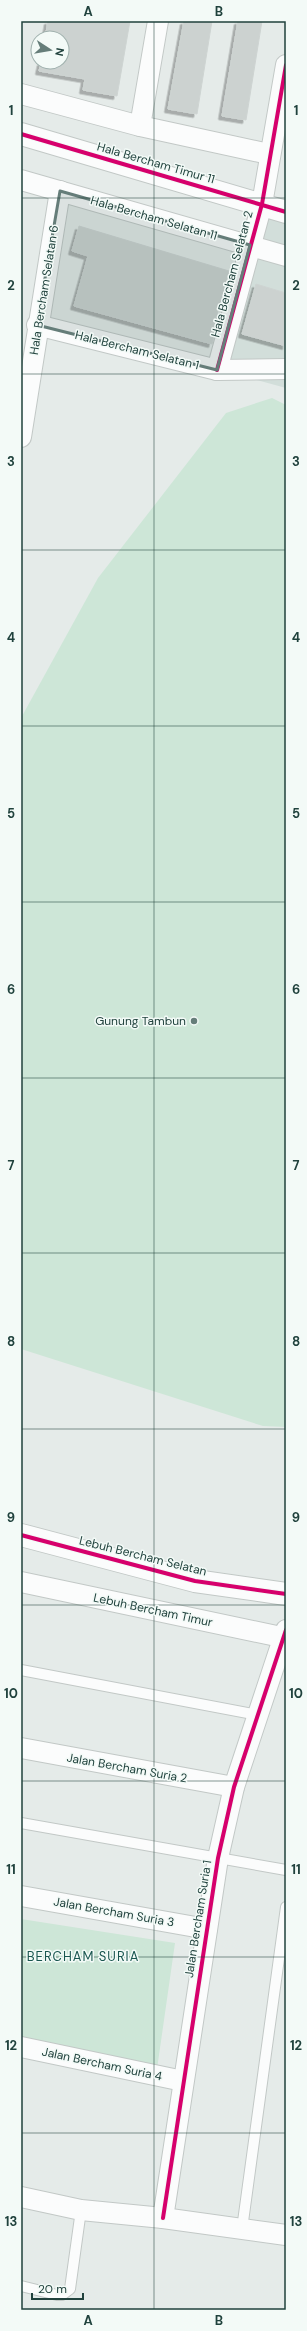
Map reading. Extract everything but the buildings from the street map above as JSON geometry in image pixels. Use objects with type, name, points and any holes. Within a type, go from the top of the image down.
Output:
[{"type":"street","points":[[140,126],[158,21]]},
{"type":"street","name":"Hala Bercham Selatan 2","points":[[217,370],[262,204],[269,154],[282,111],[286,65]]},
{"type":"street","points":[[21,94],[140,126],[269,154]]},
{"type":"street","name":"Hala Bercham Timur 11","points":[[21,134],[286,212]]},
{"type":"street","name":"Hala Bercham Selatan 11","points":[[21,180],[286,256]]},
{"type":"street","name":"Hala Bercham Selatan 6","points":[[21,437],[37,325],[60,191]]},
{"type":"street","name":"Hala Bercham Selatan 1","points":[[37,325],[217,370],[286,369]]},
{"type":"street","name":"Lebuh Bercham Selatan","points":[[21,1535],[194,1581],[286,1594]]},
{"type":"street","name":"Lebuh Bercham Timur","points":[[21,1582],[285,1635]]},
{"type":"street","name":"Jalan Bercham Suria 1","points":[[163,2218],[218,1858],[234,1787],[285,1635]]},
{"type":"street","name":"Jalan Bercham Suria 2","points":[[21,1748],[234,1787]]},
{"type":"street","name":"Jalan Bercham Suria 3","points":[[21,1896],[207,1929]]},
{"type":"street","name":"Jalan Bercham Suria 4","points":[[21,2047],[183,2081]]},
{"type":"street","points":[[21,2197],[82,2210],[163,2218],[286,2235]]},
{"type":"lane","points":[[21,1670],[258,1715]]},
{"type":"lane","points":[[21,1823],[286,1870]]},
{"type":"lane","points":[[242,2229],[286,1907]]},
{"type":"lane","points":[[21,2286],[57,2295],[62,2295],[70,2289],[82,2210]]},
{"type":"highlighted area","points":[[60,191],[250,245],[217,370],[37,325]]},
{"type":"shaded area","points":[[261,207],[286,214],[286,388],[221,370]]},
{"type":"green space","name":"Gunung Tambun","points":[[272,398],[286,405],[286,1427],[263,1426],[21,1349],[21,718],[98,578],[226,413]]},
{"type":"green space","points":[[21,1919],[175,1943],[157,2069],[21,2039]]},
{"type":"cycle path","points":[[217,370],[262,204],[286,65]]},
{"type":"cycle path","points":[[21,134],[286,212]]},
{"type":"cycle path","points":[[21,1535],[195,1581],[286,1594]]},
{"type":"cycle path","points":[[163,2218],[218,1858],[234,1787],[286,1630]]},
{"type":"place","name":"Gunung Tambun","points":[[194,1021]]},
{"type":"district","name":"BERCHAM SURIA","points":[[83,1956]]}]
